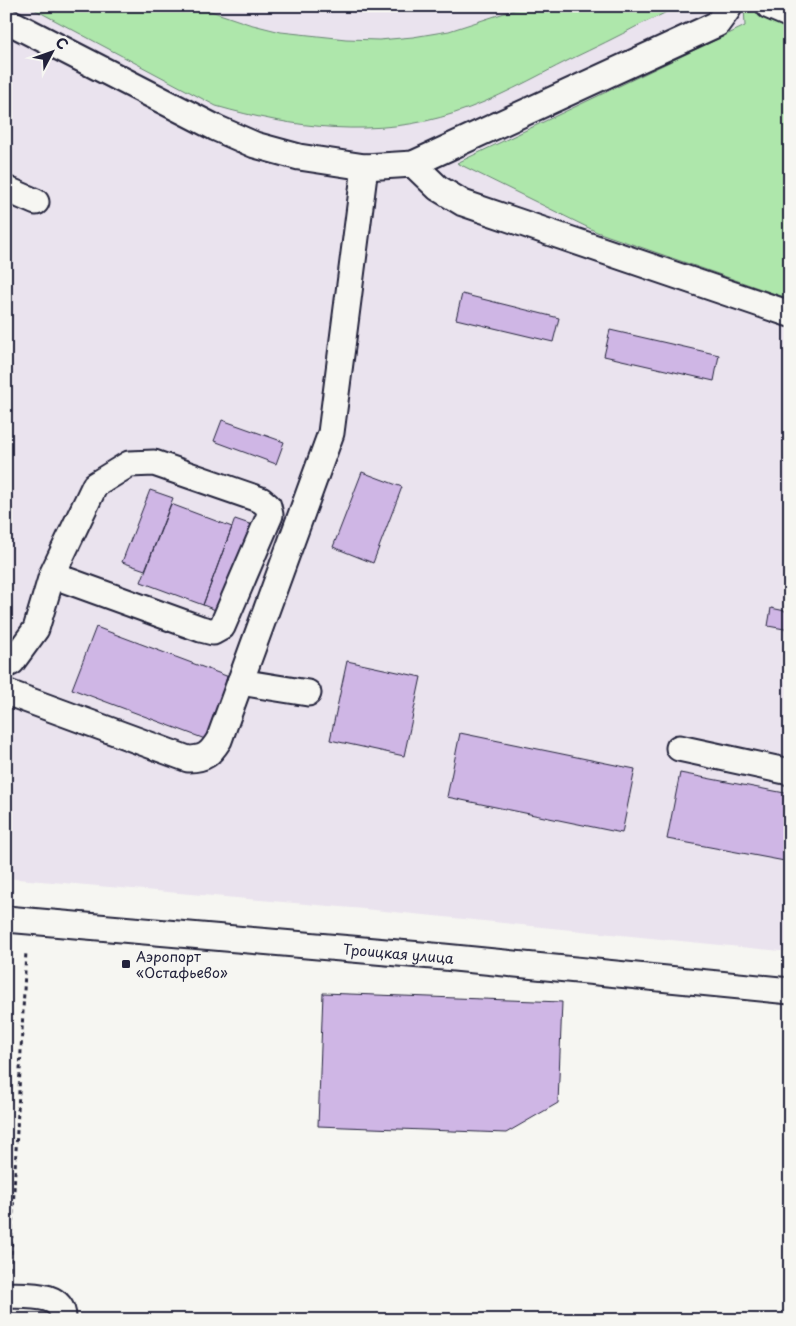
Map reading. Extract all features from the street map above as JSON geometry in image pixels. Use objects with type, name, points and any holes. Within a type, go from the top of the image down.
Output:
[{"type":"street","points":[[6,20],[216,128],[255,145],[299,157],[365,167],[413,164],[717,24],[728,9],[728,6]]},
{"type":"street","points":[[769,6],[790,15]]},
{"type":"street","points":[[413,164],[438,188],[463,203],[790,314]]},
{"type":"street","points":[[6,692],[188,759],[199,759],[212,752],[219,740],[330,433],[365,167]]},
{"type":"street","points":[[6,189],[36,202]]},
{"type":"street","points":[[6,665],[12,662],[36,629],[52,575],[95,485],[129,464],[154,463],[261,500],[268,506],[270,515],[222,627],[213,632],[201,630],[52,575]]},
{"type":"street","points":[[240,682],[308,693]]},
{"type":"street","points":[[679,748],[790,772]]},
{"type":"street","name":"Троицкая улица","points":[[6,919],[453,958],[790,991]]},
{"type":"street","points":[[8,1295],[50,1298],[61,1308],[64,1314],[63,1320]]},
{"type":"path","points":[[8,1295],[26,951]]},
{"type":"shaded area","points":[[6,6],[790,6],[790,952],[364,909],[6,878]]},
{"type":"green space","points":[[28,6],[196,6],[249,24],[281,32],[346,39],[379,40],[449,31],[526,6],[676,6],[514,88],[470,108],[425,121],[395,126],[335,128],[274,120],[216,106]]},
{"type":"green space","points":[[744,6],[790,6],[790,299],[597,232],[457,163],[745,26]]},
{"type":"building","points":[[462,294],[559,318],[553,342],[456,319]]},
{"type":"building","points":[[610,330],[719,355],[714,381],[604,356]]},
{"type":"building","points":[[222,420],[284,442],[276,464],[214,441]]},
{"type":"building","points":[[362,472],[402,487],[373,563],[333,547]]},
{"type":"building","points":[[150,490],[173,498],[145,570],[122,562]]},
{"type":"building","points":[[171,504],[232,527],[203,605],[141,582]]},
{"type":"building","points":[[235,519],[261,528],[223,613],[203,605]]},
{"type":"building","points":[[771,608],[790,612],[790,630],[768,626]]},
{"type":"building","points":[[96,627],[237,680],[213,742],[72,689]]},
{"type":"building","points":[[347,661],[421,677],[404,756],[330,740]]},
{"type":"building","points":[[460,733],[635,769],[622,833],[447,797]]},
{"type":"building","points":[[680,773],[790,794],[790,862],[667,839]]},
{"type":"building","points":[[323,993],[562,1002],[558,1103],[506,1133],[318,1126]]},
{"type":"place","name":"Аэропорт «Остафьево»","points":[[126,964]]}]
